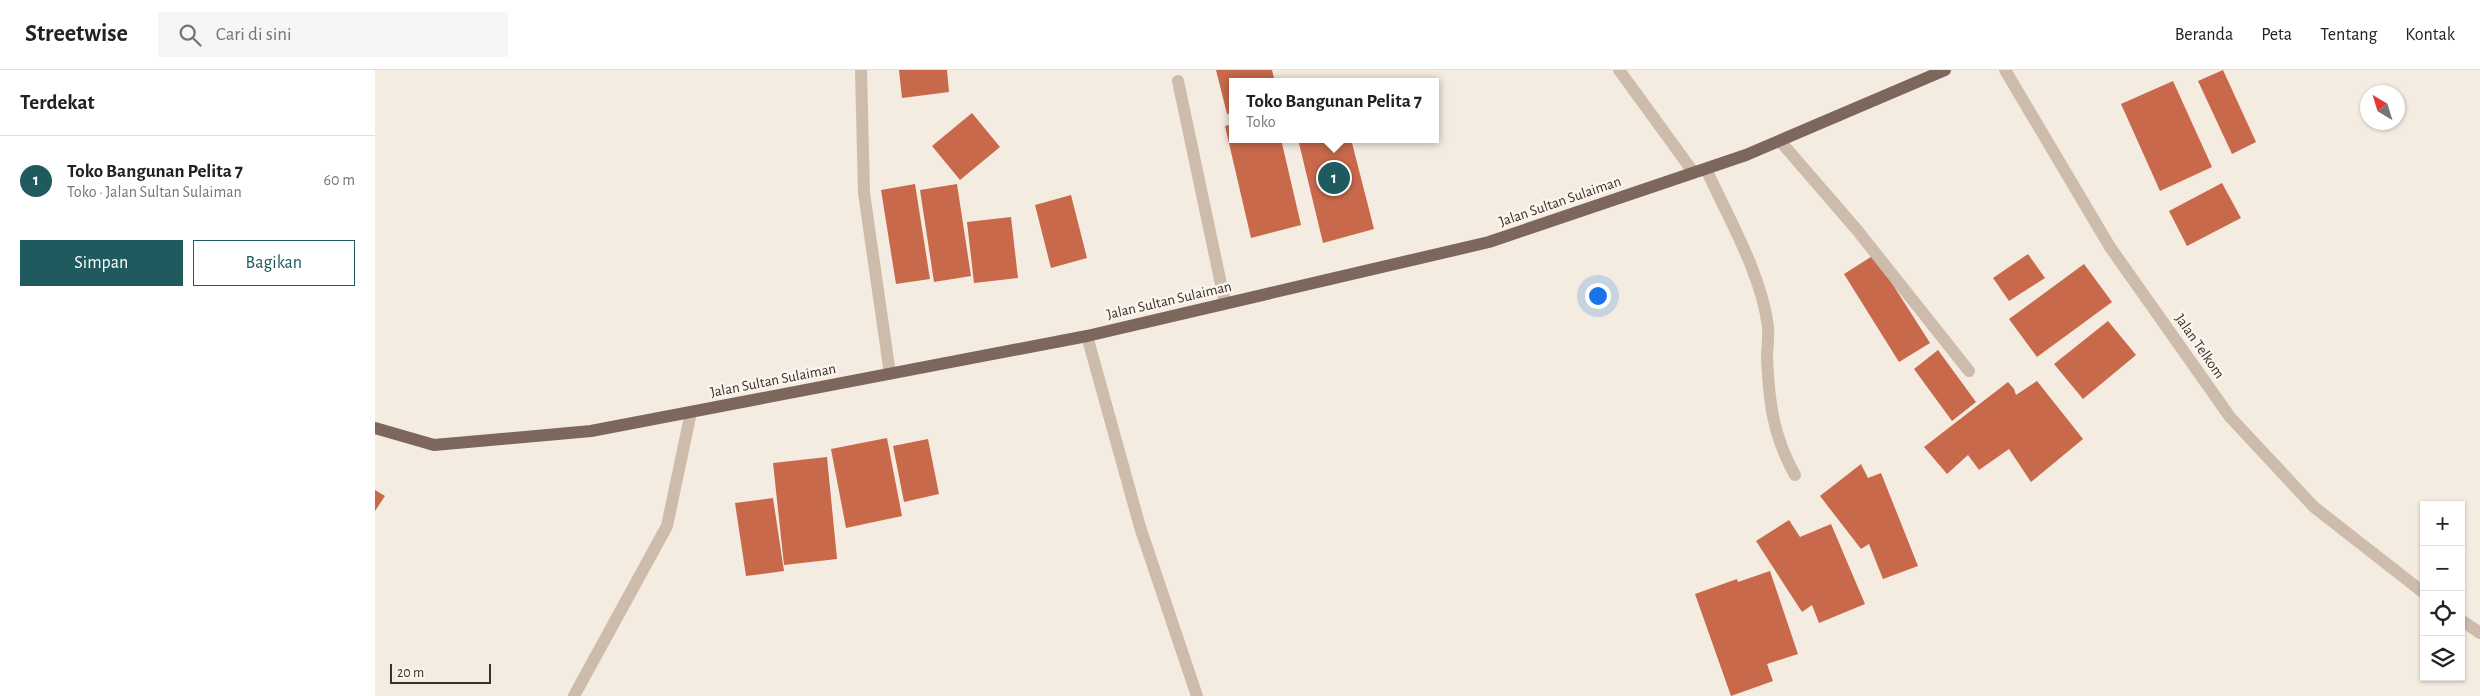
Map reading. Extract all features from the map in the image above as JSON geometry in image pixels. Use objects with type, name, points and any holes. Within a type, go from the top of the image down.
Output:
[{"type":"main road","name":"Jalan Sultan Sulaiman","points":[[375,428],[434,445],[591,431],[1087,336],[1489,242],[1700,171],[1780,140],[1945,70]]},
{"type":"street","points":[[861,70],[865,193],[890,374]]},
{"type":"street","points":[[1619,70],[1700,171],[1750,265],[1768,327],[1771,408],[1781,451],[1795,475]]},
{"type":"street","name":"Jalan Telkom","points":[[2005,70],[2110,247],[2230,417],[2314,506],[2421,591]]},
{"type":"street","points":[[1178,81],[1225,304]]},
{"type":"street","points":[[1780,140],[1857,230],[1969,371]]},
{"type":"street","points":[[1087,336],[1141,527],[1197,696]]},
{"type":"street","points":[[574,696],[667,526],[691,412]]},
{"type":"street","points":[[2465,623],[2480,634]]},
{"type":"building","points":[[899,70],[947,70],[949,92],[902,98]]},
{"type":"building","points":[[1216,70],[1272,70],[1274,78],[1229,78],[1229,114],[1227,114]]},
{"type":"building","points":[[2223,70],[2256,142],[2232,154],[2198,81]]},
{"type":"building","points":[[2173,81],[2212,167],[2160,191],[2121,104]]},
{"type":"building","points":[[972,113],[1000,147],[960,180],[932,146]]},
{"type":"building","points":[[1229,125],[1229,143],[1282,143],[1301,225],[1251,238],[1225,126]]},
{"type":"building","points":[[1299,143],[1352,143],[1374,229],[1323,243]]},
{"type":"building","points":[[2222,183],[2241,218],[2187,246],[2169,211]]},
{"type":"building","points":[[915,184],[930,279],[896,284],[881,190]]},
{"type":"building","points":[[957,184],[971,276],[934,282],[920,190]]},
{"type":"building","points":[[1071,195],[1087,258],[1051,268],[1035,205]]},
{"type":"building","points":[[1011,217],[1018,278],[974,283],[967,222]]},
{"type":"building","points":[[2028,254],[2045,278],[2009,301],[1993,278]]},
{"type":"building","points":[[1874,255],[1930,343],[1899,362],[1844,274]]},
{"type":"building","points":[[2084,264],[2112,302],[2037,357],[2009,319]]},
{"type":"building","points":[[2108,321],[2136,355],[2083,399],[2054,364]]},
{"type":"building","points":[[1938,350],[1976,402],[1952,421],[1914,369]]},
{"type":"building","points":[[2037,381],[2083,439],[2031,482],[2009,449],[1979,470],[1968,455],[1947,474],[1924,447],[2008,382],[2016,395]]},
{"type":"building","points":[[887,438],[902,516],[846,528],[831,449]]},
{"type":"building","points":[[928,439],[939,494],[904,502],[893,446]]},
{"type":"building","points":[[827,457],[837,559],[784,565],[773,463]]},
{"type":"building","points":[[1861,464],[1868,478],[1881,473],[1918,566],[1883,579],[1869,544],[1861,549],[1820,496]]},
{"type":"building","points":[[375,490],[385,496],[375,511]]},
{"type":"building","points":[[773,498],[784,571],[746,576],[735,503]]},
{"type":"building","points":[[1789,520],[1800,537],[1831,524],[1865,604],[1819,623],[1812,605],[1802,612],[1756,541]]},
{"type":"building","points":[[1770,571],[1798,654],[1767,664],[1773,681],[1731,696],[1695,594],[1737,579],[1738,582]]},
{"type":"place","name":"Toko Bangunan Pelita 7","points":[[1334,178]]}]
